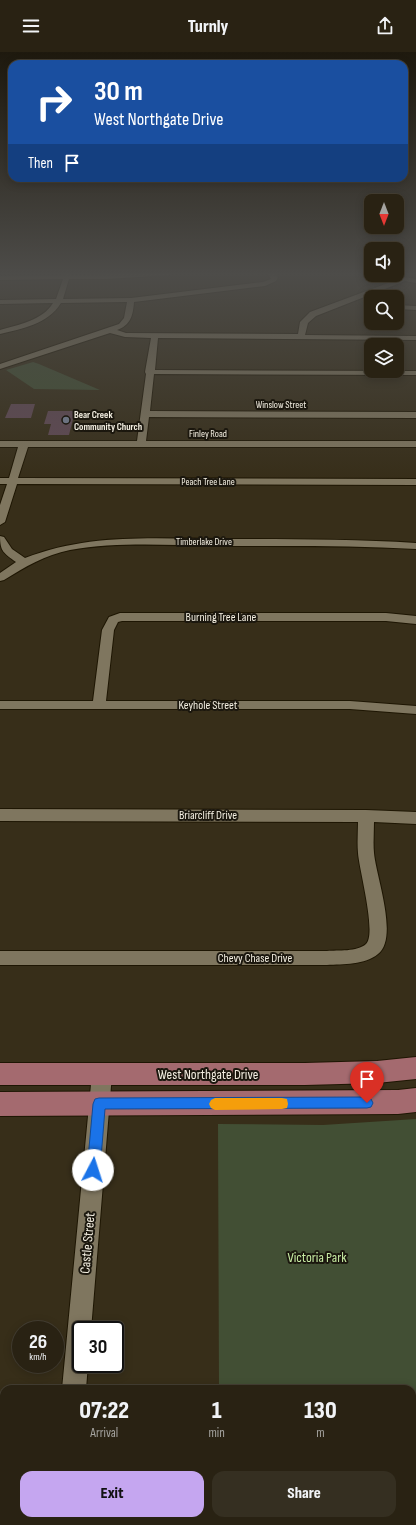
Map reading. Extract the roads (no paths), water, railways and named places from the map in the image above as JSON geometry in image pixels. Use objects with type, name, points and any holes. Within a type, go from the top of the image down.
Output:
[{"type":"main road","name":"West Northgate Drive","points":[[0,1074],[355,1074],[416,1068]]},
{"type":"main road","points":[[0,1104],[382,1103],[416,1100]]},
{"type":"street","points":[[0,367],[79,342]]},
{"type":"street","points":[[141,444],[146,414],[149,372],[154,342]]},
{"type":"street","points":[[149,372],[416,373]]},
{"type":"street","name":"Winslow Street","points":[[146,414],[416,415]]},
{"type":"street","name":"Finley Road","points":[[0,444],[416,444]]},
{"type":"street","points":[[0,522],[24,444]]},
{"type":"street","name":"Peach Tree Lane","points":[[0,481],[416,482]]},
{"type":"street","points":[[0,539],[8,551],[24,562]]},
{"type":"street","name":"Timberlake Drive","points":[[0,578],[24,562],[70,547],[114,542],[371,543],[416,546]]},
{"type":"street","name":"Burning Tree Lane","points":[[99,705],[108,630],[113,620],[120,617],[386,617],[416,620]]},
{"type":"street","name":"Keyhole Street","points":[[0,706],[350,705],[416,710]]},
{"type":"street","name":"Briarcliff Drive","points":[[0,815],[366,816],[416,818]]},
{"type":"street","name":"Chevy Chase Drive","points":[[0,958],[327,958],[352,956],[367,952],[374,947],[378,938],[379,927],[366,852],[366,816]]},
{"type":"street","name":"Castle Street","points":[[74,1385],[102,1074]]},
{"type":"place","name":"Bear Creek Community Church","points":[[66,420]]},
{"type":"park label","name":"Victoria Park","points":[[317,1257]]}]
